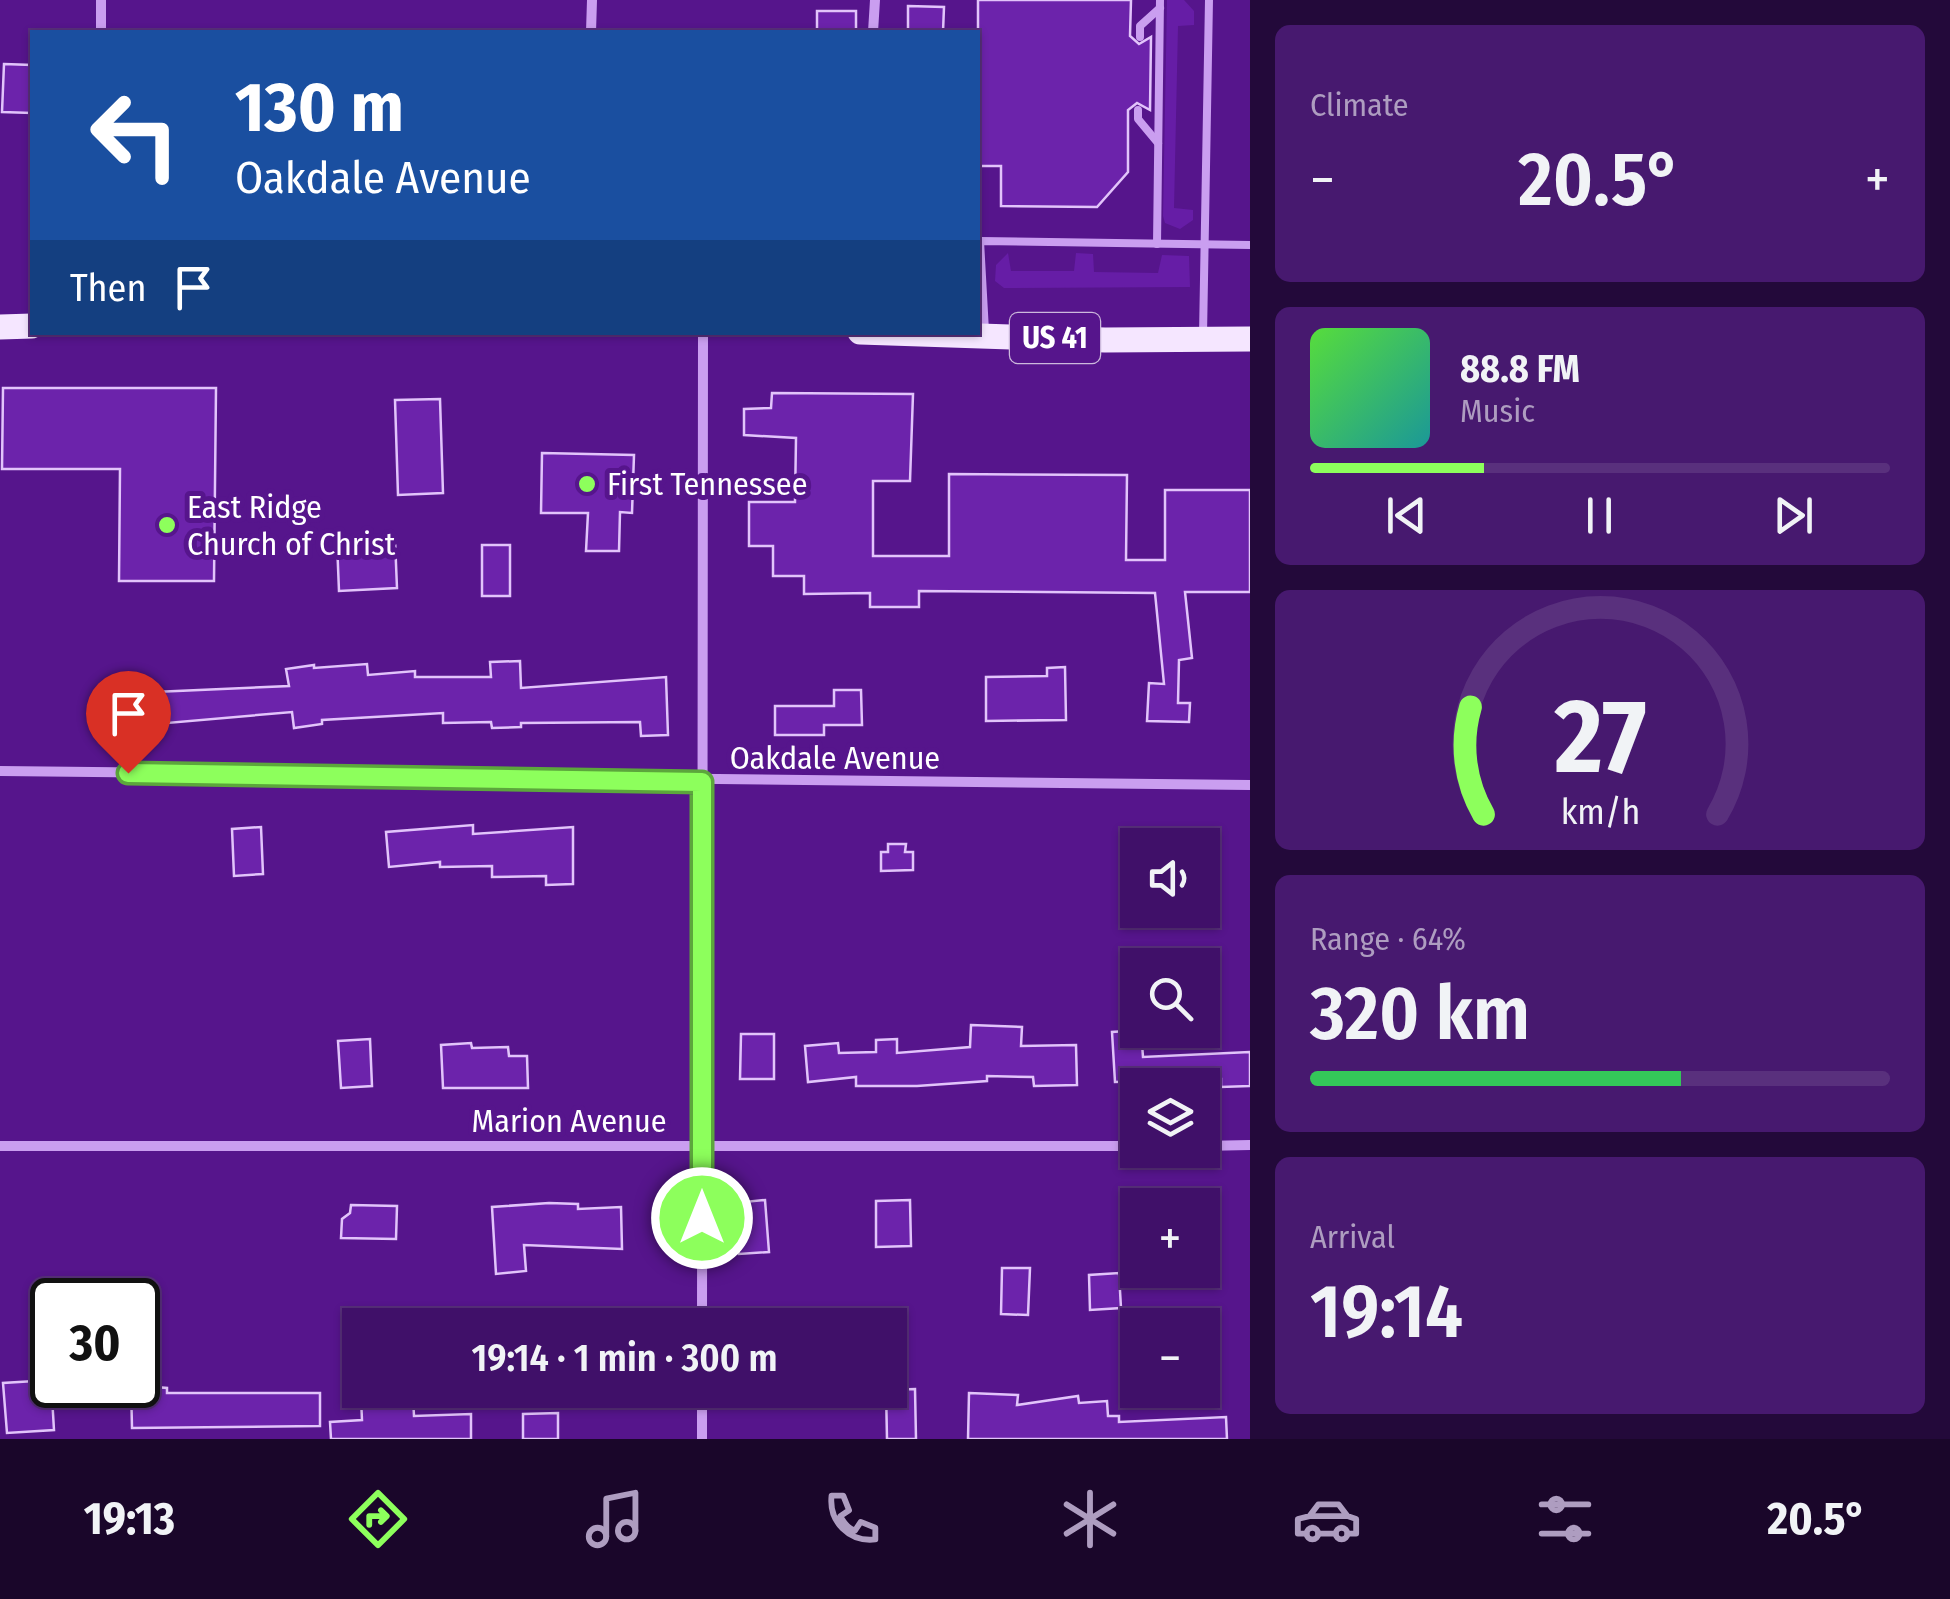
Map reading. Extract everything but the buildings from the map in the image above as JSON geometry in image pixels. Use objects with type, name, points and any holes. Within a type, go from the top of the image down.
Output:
[{"type":"main road","points":[[0,327],[30,326]]},
{"type":"main road","name":"US 41","points":[[954,335],[1250,338]]},
{"type":"street","points":[[101,0],[101,30]]},
{"type":"street","points":[[591,30],[592,0]]},
{"type":"street","points":[[874,0],[874,30]]},
{"type":"street","points":[[702,1308],[703,335]]},
{"type":"street","name":"Oakdale Avenue","points":[[0,771],[702,782],[1250,785]]},
{"type":"street","name":"Marion Avenue","points":[[0,1146],[1120,1146]]},
{"type":"street","points":[[1220,1146],[1250,1146]]},
{"type":"street","points":[[702,1408],[702,1439]]},
{"type":"lane","points":[[1202,339],[1209,0]]},
{"type":"lane","points":[[1157,244],[1160,4]]},
{"type":"lane","points":[[1140,36],[1140,26],[1160,4]]},
{"type":"lane","points":[[1138,110],[1138,119],[1158,144]]},
{"type":"lane","points":[[985,336],[980,241],[1250,245]]},
{"type":"shaded area","points":[[1167,0],[1184,0],[1194,11],[1194,25],[1178,26],[1174,208],[1193,210],[1193,220],[1180,229],[1165,223],[1163,216]]},
{"type":"shaded area","points":[[1008,253],[1011,271],[1074,271],[1076,253],[1093,254],[1094,272],[1158,273],[1162,255],[1189,256],[1190,287],[1004,288],[995,281],[996,265]]},
{"type":"place","name":"First Tennessee","points":[[587,484]]},
{"type":"place","name":"East Ridge Church of Christ","points":[[167,525]]},
{"type":"route","points":[[128,773],[702,782],[702,1218]]}]
